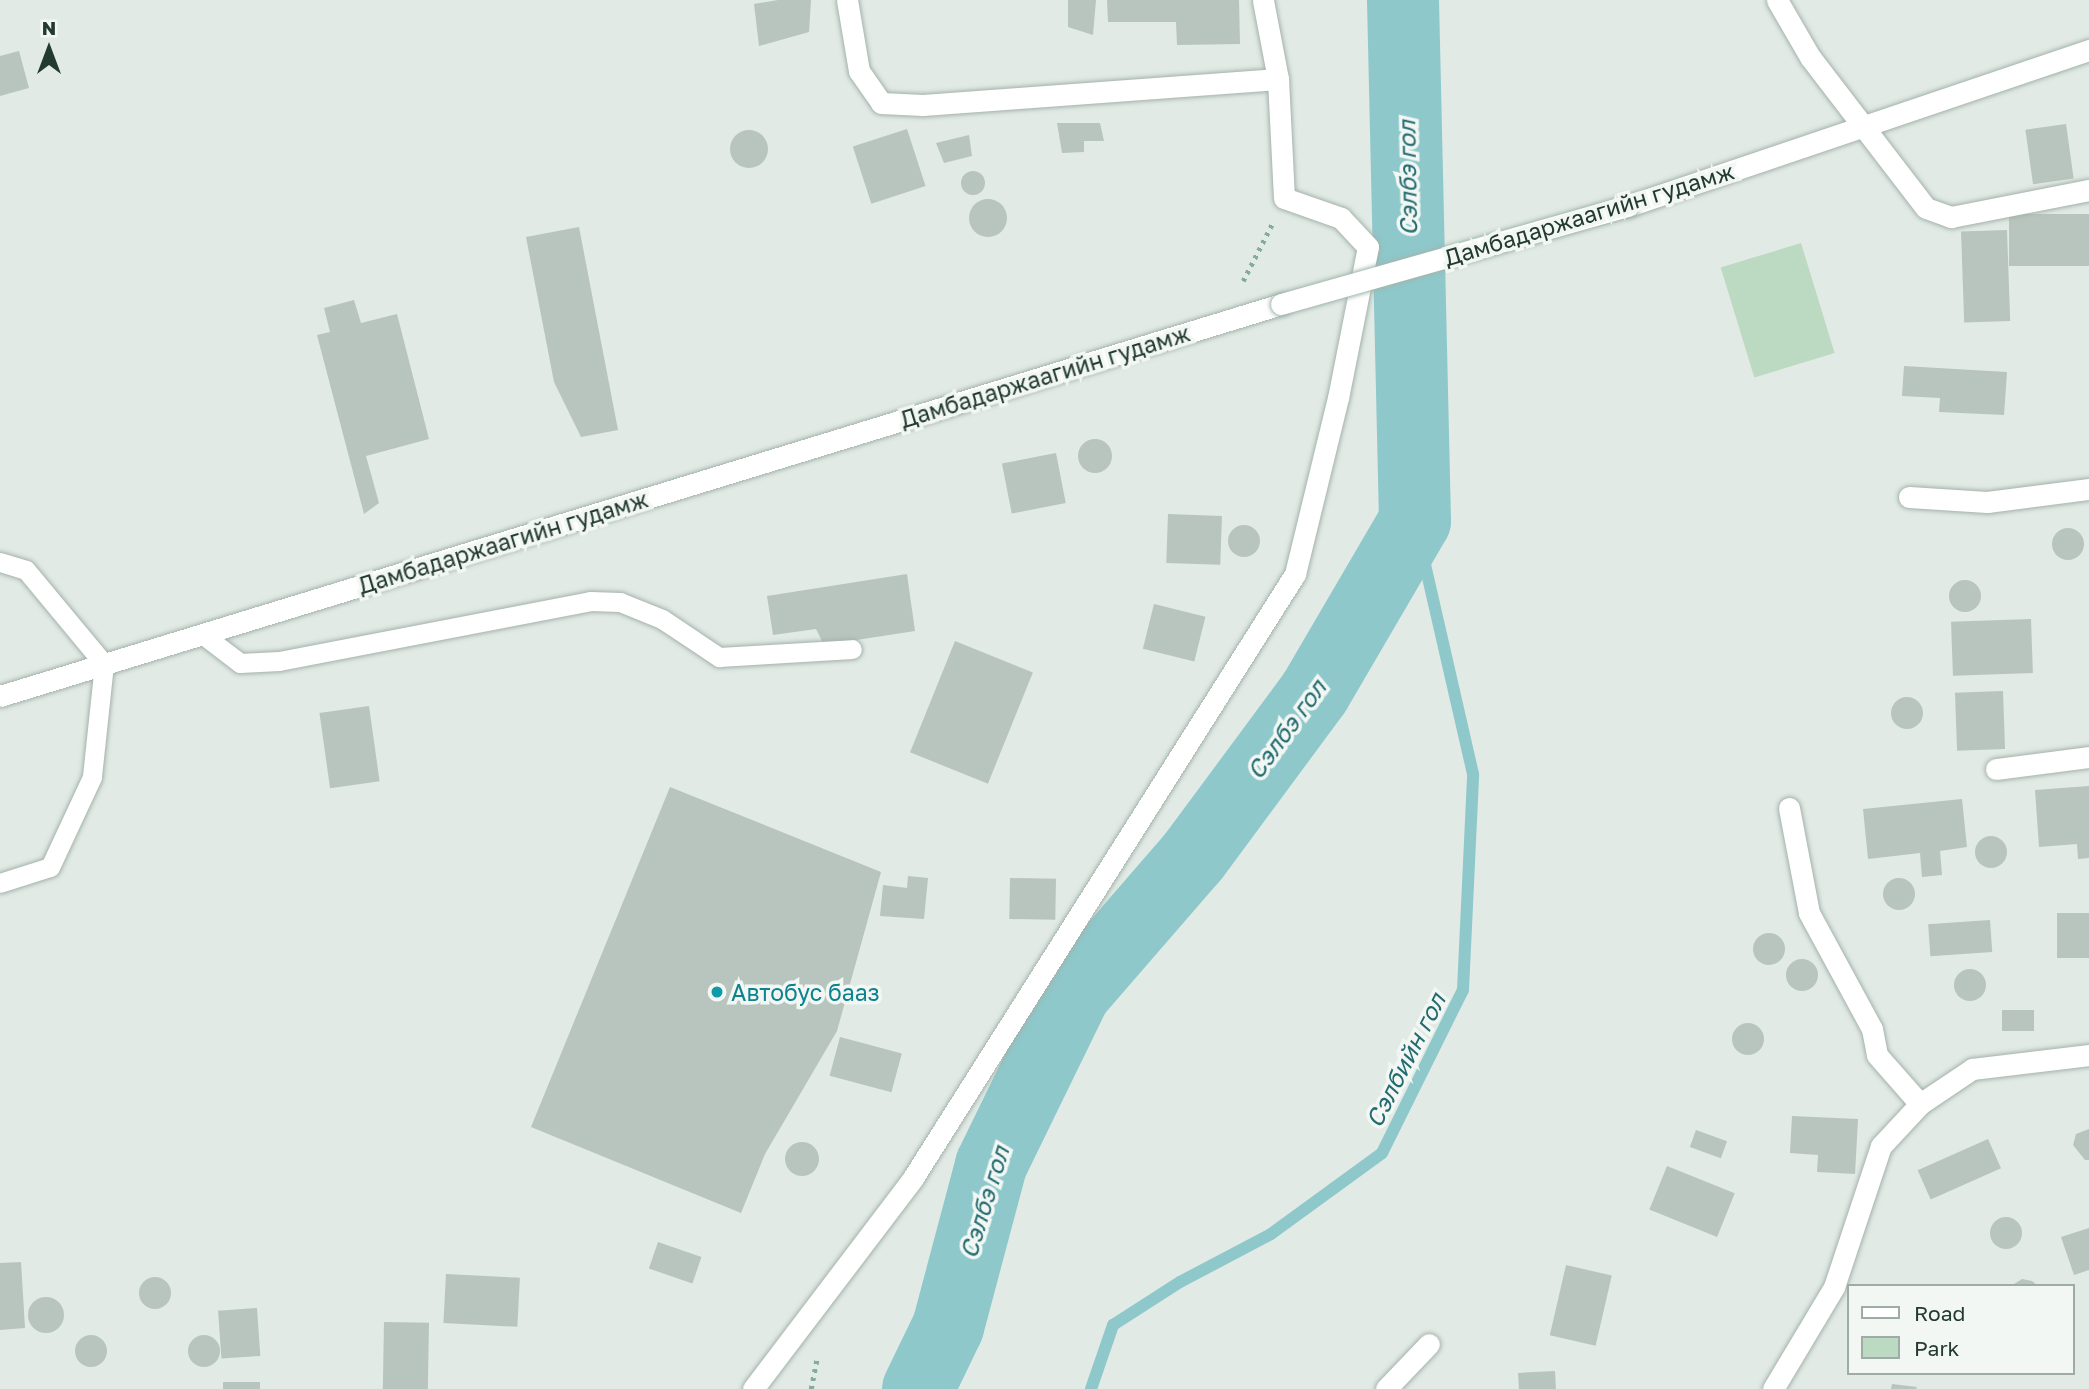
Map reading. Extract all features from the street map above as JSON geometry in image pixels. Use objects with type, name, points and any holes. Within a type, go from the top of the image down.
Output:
[{"type":"street","points":[[847,0],[859,71],[881,103],[923,105],[1278,79]]},
{"type":"street","points":[[753,1389],[913,1178],[1295,575],[1338,398],[1368,247],[1342,218],[1284,198],[1278,79],[1263,0]]},
{"type":"street","points":[[1777,0],[1810,57],[1926,208],[1936,214],[1951,217],[2089,190]]},
{"type":"street","name":"Дамбадаржаагийн гудамж","points":[[0,696],[1281,304],[1628,206],[2089,50]]},
{"type":"street","points":[[1909,497],[1987,502],[2089,489]]},
{"type":"street","points":[[1996,769],[2089,757]]},
{"type":"street","points":[[1789,808],[1809,913],[1872,1029],[1877,1055],[1920,1104]]},
{"type":"street","points":[[1773,1389],[1834,1287],[1881,1146],[1920,1104],[1972,1069],[2089,1055]]},
{"type":"street","points":[[1386,1389],[1429,1344]]},
{"type":"lane","points":[[0,562],[26,570],[104,664],[92,777],[50,867],[0,883]]},
{"type":"lane","points":[[202,634],[240,663],[279,661],[600,601],[620,602],[662,619],[719,657],[852,649]]},
{"type":"path","points":[[1233,284],[1246,280],[1284,198]]},
{"type":"green space","points":[[1801,243],[1835,353],[1754,378],[1721,268]]},
{"type":"building","points":[[778,0],[811,0],[809,32],[759,46],[754,4]]},
{"type":"building","points":[[1068,0],[1096,0],[1093,35],[1068,27]]},
{"type":"building","points":[[1107,0],[1239,0],[1240,44],[1177,45],[1176,22],[1108,22]]},
{"type":"building","points":[[19,51],[29,88],[0,96],[0,56]]},
{"type":"building","points":[[1057,123],[1100,123],[1104,141],[1084,141],[1084,152],[1062,153]]},
{"type":"building","points":[[2066,124],[2074,178],[2033,184],[2025,130]]},
{"type":"building","points":[[907,129],[926,186],[871,204],[853,147]]},
{"type":"building","points":[[749,130],[762,136],[768,149],[762,162],[749,168],[736,162],[730,149],[736,136]]},
{"type":"building","points":[[969,135],[972,156],[944,163],[936,143]]},
{"type":"building","points":[[973,171],[984,178],[985,183],[978,194],[973,195],[962,188],[961,183],[968,172]]},
{"type":"building","points":[[988,199],[1001,205],[1007,218],[1001,231],[988,237],[975,231],[969,218],[975,205]]},
{"type":"building","points":[[2009,214],[2089,214],[2089,266],[2009,266]]},
{"type":"building","points":[[579,227],[618,430],[581,437],[554,382],[526,237]]},
{"type":"building","points":[[2007,230],[2010,321],[1964,323],[1961,232]]},
{"type":"building","points":[[354,300],[361,323],[397,314],[429,439],[366,456],[379,503],[364,514],[317,335],[330,332],[324,308]]},
{"type":"building","points":[[1904,366],[2007,372],[2004,415],[1939,412],[1940,398],[1902,396]]},
{"type":"building","points":[[1095,439],[1107,444],[1112,456],[1107,468],[1095,473],[1083,468],[1078,456],[1083,444]]},
{"type":"building","points":[[1056,453],[1066,503],[1012,514],[1002,463]]},
{"type":"building","points":[[1168,514],[1222,516],[1220,565],[1166,563]]},
{"type":"building","points":[[1244,525],[1255,530],[1260,541],[1255,552],[1244,557],[1233,552],[1228,541],[1233,530]]},
{"type":"building","points":[[2068,528],[2079,533],[2084,544],[2079,555],[2068,560],[2057,555],[2052,544],[2057,533]]},
{"type":"building","points":[[907,574],[915,631],[824,645],[816,629],[773,635],[767,596]]},
{"type":"building","points":[[1965,580],[1976,585],[1981,596],[1976,607],[1965,612],[1954,607],[1949,596],[1954,585]]},
{"type":"building","points":[[1154,604],[1205,617],[1194,661],[1143,649]]},
{"type":"building","points":[[2031,619],[2033,673],[1953,676],[1951,622]]},
{"type":"building","points":[[955,641],[1033,672],[988,784],[910,752]]},
{"type":"building","points":[[2003,691],[2005,749],[1957,751],[1955,693]]},
{"type":"building","points":[[1907,697],[1918,702],[1923,713],[1918,724],[1907,729],[1896,724],[1891,713],[1896,702]]},
{"type":"building","points":[[369,706],[380,781],[330,788],[319,713]]},
{"type":"building","points":[[2089,786],[2089,858],[2078,859],[2077,844],[2039,847],[2035,790]]},
{"type":"building","name":"Автобус бааз","points":[[670,787],[881,872],[837,1031],[765,1154],[741,1213],[531,1127]]},
{"type":"building","points":[[1962,799],[1967,847],[1940,851],[1942,875],[1922,877],[1920,853],[1868,859],[1863,809]]},
{"type":"building","points":[[1991,836],[2002,841],[2007,852],[2002,863],[1991,868],[1980,863],[1975,852],[1980,841]]},
{"type":"building","points":[[908,876],[928,878],[924,919],[880,916],[883,885],[907,888]]},
{"type":"building","points":[[1010,878],[1056,879],[1055,920],[1009,919]]},
{"type":"building","points":[[1899,878],[1910,883],[1915,894],[1910,905],[1899,910],[1888,905],[1883,894],[1888,883]]},
{"type":"building","points":[[2057,913],[2089,913],[2089,958],[2057,958]]},
{"type":"building","points":[[1990,920],[1992,952],[1930,956],[1928,924]]},
{"type":"building","points":[[1769,933],[1781,937],[1785,949],[1781,961],[1769,965],[1757,961],[1753,949],[1757,937]]},
{"type":"building","points":[[1802,959],[1814,963],[1818,975],[1814,987],[1802,991],[1790,987],[1786,975],[1790,963]]},
{"type":"building","points":[[1970,969],[1981,974],[1986,985],[1981,996],[1970,1001],[1959,996],[1954,985],[1959,974]]},
{"type":"building","points":[[2002,1010],[2034,1010],[2034,1031],[2002,1031]]},
{"type":"building","points":[[1748,1023],[1760,1027],[1764,1039],[1760,1051],[1748,1055],[1736,1051],[1732,1039],[1736,1027]]},
{"type":"building","points":[[840,1037],[902,1054],[891,1092],[830,1076]]},
{"type":"building","points":[[1792,1116],[1858,1119],[1855,1174],[1817,1172],[1818,1155],[1790,1153]]},
{"type":"building","points":[[2089,1129],[2089,1160],[2085,1160],[2073,1145],[2076,1134]]},
{"type":"building","points":[[1696,1130],[1727,1141],[1721,1158],[1690,1147]]},
{"type":"building","points":[[1988,1139],[2001,1168],[1931,1200],[1918,1170]]},
{"type":"building","points":[[802,1142],[814,1147],[819,1159],[814,1171],[802,1176],[790,1171],[785,1159],[790,1147]]},
{"type":"building","points":[[1667,1166],[1735,1193],[1717,1237],[1649,1210]]},
{"type":"building","points":[[2006,1217],[2018,1221],[2022,1233],[2018,1245],[2006,1249],[1994,1245],[1990,1233],[1994,1221]]},
{"type":"building","points":[[2089,1228],[2089,1270],[2074,1275],[2061,1237]]},
{"type":"building","points":[[658,1242],[701,1257],[692,1283],[649,1268]]},
{"type":"building","points":[[21,1262],[25,1328],[0,1330],[0,1263]]},
{"type":"building","points":[[1566,1265],[1612,1276],[1596,1346],[1550,1335]]},
{"type":"building","points":[[446,1274],[520,1278],[517,1327],[443,1323]]},
{"type":"building","points":[[155,1277],[167,1281],[171,1293],[167,1305],[155,1309],[143,1305],[139,1293],[143,1281]]},
{"type":"building","points":[[2022,1279],[2036,1284],[2014,1284]]},
{"type":"building","points":[[46,1297],[59,1302],[64,1315],[59,1328],[46,1333],[33,1328],[28,1315],[33,1302]]},
{"type":"building","points":[[257,1308],[260,1356],[221,1359],[218,1311]]},
{"type":"building","points":[[384,1322],[429,1323],[428,1389],[383,1389]]},
{"type":"building","points":[[91,1335],[102,1340],[107,1351],[102,1362],[91,1367],[80,1362],[75,1351],[80,1340]]},
{"type":"building","points":[[204,1335],[215,1340],[220,1351],[215,1362],[204,1367],[193,1362],[188,1351],[193,1340]]},
{"type":"building","points":[[1555,1371],[1556,1389],[1519,1389],[1518,1373]]},
{"type":"building","points":[[223,1382],[260,1382],[260,1389],[223,1389]]},
{"type":"building","points":[[1892,1384],[1917,1387],[1891,1389]]},
{"type":"waterway","name":"Сэлбэ гол","points":[[918,1389],[948,1327],[991,1165],[1075,993],[1193,857],[1315,692],[1415,521],[1403,0]]},
{"type":"waterway","name":"Сэлбийн гол","points":[[1091,1389],[1113,1325],[1180,1282],[1271,1234],[1382,1153],[1463,990],[1473,774],[1415,521]]},
{"type":"place","name":"Автобус бааз","points":[[717,992]]}]
